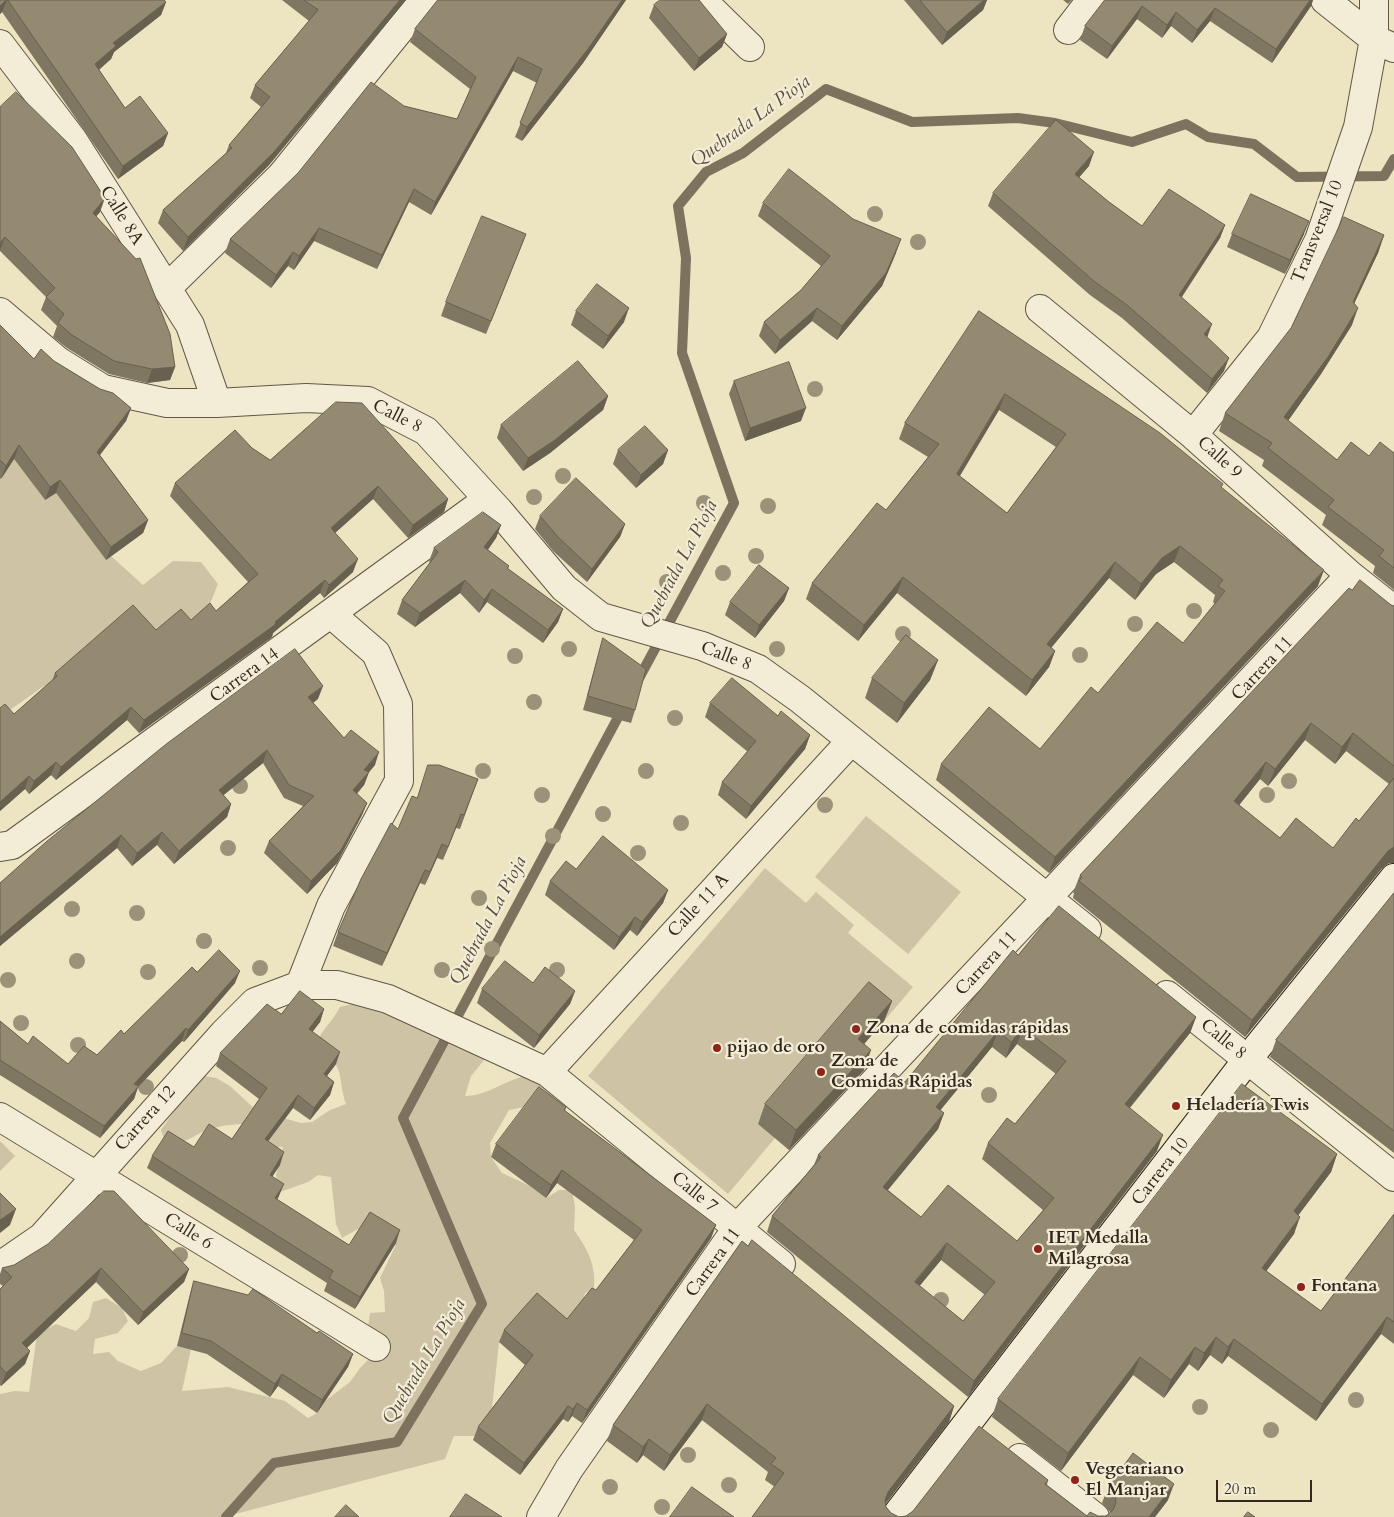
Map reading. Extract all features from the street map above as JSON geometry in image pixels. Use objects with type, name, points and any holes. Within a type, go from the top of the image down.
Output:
[{"type":"street","points":[[167,288],[281,176],[424,0]]},
{"type":"street","points":[[702,0],[750,47]]},
{"type":"street","points":[[1068,30],[1091,0]]},
{"type":"street","points":[[1325,0],[1384,43]]},
{"type":"street","name":"Transversal 10","points":[[1193,435],[1270,338],[1319,240],[1358,127],[1384,43],[1374,0]]},
{"type":"street","name":"Calle 8A","points":[[0,44],[73,140],[190,325],[217,403]]},
{"type":"street","name":"Calle 9","points":[[1040,309],[1193,435],[1350,575],[1394,610]]},
{"type":"street","name":"Calle 8","points":[[0,312],[58,361],[103,389],[167,403],[217,403],[306,398],[368,401],[426,430],[564,588],[601,617],[702,646],[758,669],[851,741],[1110,949]]},
{"type":"street","name":"Carrera 14","points":[[0,847],[12,845],[488,499]]},
{"type":"street","name":"Carrera 11","points":[[540,1517],[569,1469],[737,1228],[1048,899],[1350,575]]},
{"type":"street","points":[[300,985],[331,906],[400,781],[398,704],[376,653],[331,614]]},
{"type":"street","name":"Calle 11 A","points":[[548,1072],[851,741]]},
{"type":"street","name":"Carrera 10","points":[[894,1517],[986,1432],[1248,1060],[1394,878]]},
{"type":"street","name":"Calle 8","points":[[1148,979],[1394,1177]]},
{"type":"street","name":"Calle 7","points":[[300,985],[337,985],[388,999],[548,1072],[798,1278]]},
{"type":"street","name":"Carrera 12","points":[[0,1266],[42,1237],[224,1033],[255,1002],[300,985]]},
{"type":"street","name":"Calle 6","points":[[0,1117],[376,1347]]},
{"type":"street","points":[[948,1401],[1095,1517]]},
{"type":"shaded area","points":[[14,459],[45,500],[56,493],[106,560],[111,556],[143,585],[173,561],[201,562],[218,584],[205,616],[176,622],[50,686],[44,686],[0,717],[0,478]]},
{"type":"shaded area","points":[[866,816],[961,892],[908,954],[815,877]]},
{"type":"shaded area","name":"pijao de oro","points":[[765,868],[806,903],[816,892],[854,925],[848,933],[913,987],[884,1021],[862,1002],[775,1138],[728,1194],[588,1076]]},
{"type":"shaded area","points":[[356,1003],[369,1005],[475,1049],[485,1059],[471,1076],[465,1096],[481,1093],[529,1075],[555,1095],[550,1102],[509,1110],[490,1143],[491,1157],[502,1173],[530,1186],[546,1198],[559,1190],[572,1190],[575,1207],[574,1230],[587,1251],[594,1272],[594,1289],[585,1293],[582,1307],[574,1318],[499,1343],[491,1417],[476,1436],[454,1436],[445,1459],[224,1517],[0,1517],[0,1394],[15,1391],[29,1392],[37,1334],[56,1324],[76,1331],[89,1318],[93,1302],[106,1298],[122,1308],[128,1321],[118,1333],[95,1339],[93,1354],[109,1352],[118,1361],[141,1371],[161,1363],[177,1346],[191,1349],[182,1391],[228,1387],[285,1401],[308,1418],[317,1413],[325,1401],[350,1382],[360,1368],[384,1344],[368,1327],[370,1313],[385,1312],[384,1291],[380,1278],[395,1247],[397,1230],[365,1225],[342,1238],[336,1224],[331,1177],[318,1175],[308,1182],[280,1192],[276,1175],[283,1147],[261,1147],[249,1124],[216,1127],[181,1142],[164,1139],[161,1130],[181,1101],[185,1089],[194,1088],[198,1075],[216,1078],[230,1086],[256,1110],[301,1123],[312,1122],[330,1110],[346,1104],[336,1065],[316,1044],[340,1007]]},
{"type":"shaded area","points":[[0,1141],[15,1156],[0,1171]]},
{"type":"building","points":[[0,0],[6,0],[0,6]]},
{"type":"building","points":[[8,0],[164,0],[166,2],[113,43],[116,46],[95,64],[125,108],[140,96],[168,133],[123,166]]},
{"type":"building","points":[[304,0],[400,0],[274,152],[188,237],[163,210],[232,148],[229,145],[270,97],[255,85],[318,10]]},
{"type":"building","points":[[438,0],[622,0],[588,49],[527,127],[520,123],[542,69],[518,57],[435,202],[414,189],[382,255],[319,228],[299,256],[293,252],[276,275],[230,239],[298,173],[371,82],[404,106],[457,119],[476,77],[415,29]]},
{"type":"building","points":[[660,0],[699,0],[727,34],[699,58],[654,5]]},
{"type":"building","points":[[920,0],[984,0],[947,32]]},
{"type":"building","points":[[1105,0],[1310,0],[1276,49],[1215,8],[1197,30],[1176,12],[1167,25],[1142,6],[1112,46],[1085,26]]},
{"type":"building","points":[[16,92],[72,147],[105,198],[93,213],[136,259],[140,258],[170,334],[175,367],[152,369],[114,361],[72,335],[58,323],[64,314],[46,297],[55,288],[5,237],[0,241],[0,107]]},
{"type":"building","points":[[1056,120],[1094,152],[1075,174],[1142,226],[1169,189],[1225,225],[1179,295],[1212,324],[1204,334],[1229,358],[1212,379],[1127,305],[1095,282],[993,193]]},
{"type":"building","points":[[789,169],[853,219],[901,239],[886,273],[842,326],[817,308],[780,340],[764,322],[801,290],[830,256],[763,203]]},
{"type":"building","points":[[1251,194],[1309,221],[1290,260],[1232,234]]},
{"type":"building","points":[[482,216],[526,234],[491,321],[446,302]]},
{"type":"building","points":[[1344,217],[1384,235],[1353,302],[1358,308],[1328,357],[1284,417],[1337,460],[1351,442],[1369,456],[1380,442],[1394,453],[1394,568],[1379,556],[1384,550],[1328,507],[1334,500],[1268,448],[1272,443],[1225,413],[1291,328]]},
{"type":"building","points":[[597,284],[629,308],[608,336],[576,311]]},
{"type":"building","points":[[979,311],[1160,433],[1223,484],[1221,487],[1324,570],[1055,857],[941,764],[989,707],[1040,749],[1091,687],[1098,693],[1157,622],[1183,643],[1225,591],[1218,586],[1223,580],[1180,546],[1162,558],[1141,584],[1115,562],[1047,644],[1055,651],[1032,680],[903,577],[864,625],[812,583],[877,503],[886,510],[939,444],[905,423]],"holes":[[[1005,394],[1066,434],[1007,513],[957,474]]]},
{"type":"building","points":[[0,325],[34,359],[41,349],[54,361],[100,389],[113,393],[131,408],[97,452],[148,520],[111,547],[60,480],[50,487],[19,445],[6,466],[0,460]]},
{"type":"building","points":[[578,361],[608,396],[555,440],[528,458],[501,425]]},
{"type":"building","points":[[789,362],[806,408],[750,428],[734,381]]},
{"type":"building","points":[[336,402],[362,403],[448,499],[413,525],[378,486],[331,528],[358,559],[329,585],[325,580],[275,622],[276,624],[144,720],[131,707],[61,767],[56,762],[34,781],[29,776],[0,802],[0,708],[5,704],[14,714],[57,676],[55,673],[133,605],[156,630],[181,609],[191,620],[210,603],[216,611],[258,574],[175,483],[235,430],[252,448],[270,460]]},
{"type":"building","points":[[645,426],[668,450],[641,475],[618,450]]},
{"type":"building","points":[[576,478],[625,524],[592,569],[558,537],[540,516]]},
{"type":"building","points":[[483,512],[501,525],[484,547],[509,566],[507,568],[563,609],[548,630],[492,589],[484,600],[465,580],[420,613],[402,600],[438,552],[434,548]]},
{"type":"building","points":[[759,565],[789,588],[759,625],[730,602]]},
{"type":"building","points":[[1360,580],[1394,606],[1394,766],[1353,733],[1342,747],[1311,723],[1275,769],[1266,762],[1234,801],[1280,838],[1296,818],[1333,848],[1356,818],[1359,821],[1394,778],[1394,847],[1388,851],[1252,1020],[1079,881],[1082,877],[1080,875],[1349,588],[1352,590]]},
{"type":"building","points":[[906,635],[938,660],[904,703],[872,678]]},
{"type":"building","points":[[603,638],[646,669],[635,710],[588,696]]},
{"type":"building","points":[[295,649],[323,686],[308,697],[344,738],[351,730],[379,752],[364,770],[369,772],[353,790],[367,803],[341,850],[311,881],[269,841],[314,796],[289,785],[267,750],[219,790],[231,804],[179,851],[162,832],[137,853],[121,835],[0,937],[0,883],[46,842],[165,745]]},
{"type":"building","points":[[732,678],[778,716],[781,711],[810,735],[751,806],[722,782],[756,741],[710,703]]},
{"type":"building","points":[[428,765],[439,765],[478,779],[464,815],[461,814],[448,847],[442,844],[430,872],[425,870],[387,953],[338,932],[361,879],[391,823],[398,829],[412,796],[417,798]]},
{"type":"building","points":[[603,836],[668,890],[642,922],[635,917],[619,937],[550,881],[566,861],[576,869]]},
{"type":"building","points":[[1394,893],[1394,1131],[1276,1040]]},
{"type":"building","points":[[1059,906],[1196,1017],[1125,1104],[1163,1135],[974,1381],[772,1216],[821,1157],[818,1155],[894,1073],[905,1082],[1013,950],[1018,955]],"holes":[[[1023,1028],[1066,1061],[1015,1124],[1007,1118],[988,1143],[1054,1198],[1017,1241],[948,1185],[921,1217],[883,1187],[944,1113],[936,1107],[998,1031],[1011,1042]],[[947,1243],[995,1282],[963,1321],[915,1282]]]},
{"type":"building","points":[[219,950],[240,971],[188,1030],[186,1028],[134,1084],[139,1086],[104,1126],[0,1060],[0,1021],[28,1044],[33,1036],[68,1064],[84,1046],[97,1055],[121,1030],[124,1034],[192,967],[197,972]]},
{"type":"building","points":[[505,961],[533,983],[545,967],[575,991],[539,1035],[482,989]]},
{"type":"building","name":"Zona de Comidas Rápidas","points":[[869,982],[892,1001],[858,1039],[871,1050],[796,1130],[765,1104]]},
{"type":"building","points":[[300,991],[324,1009],[309,1029],[340,1052],[324,1074],[334,1082],[314,1108],[298,1095],[265,1139],[284,1152],[270,1175],[284,1184],[275,1198],[349,1245],[370,1212],[400,1230],[360,1297],[329,1278],[333,1271],[152,1156],[168,1131],[194,1147],[209,1124],[232,1139],[267,1088],[220,1053],[267,1004],[281,1014]]},
{"type":"building","points":[[1242,1084],[1337,1154],[1294,1211],[1300,1217],[1262,1268],[1321,1311],[1394,1214],[1394,1322],[1387,1317],[1322,1404],[1234,1339],[1228,1347],[1216,1337],[1204,1353],[1195,1347],[1171,1380],[1140,1357],[1068,1453],[998,1399]]},
{"type":"building","points":[[539,1087],[566,1107],[564,1110],[716,1225],[587,1410],[577,1403],[573,1409],[568,1406],[524,1463],[478,1427],[533,1355],[504,1330],[537,1293],[567,1319],[592,1288],[596,1290],[642,1230],[562,1170],[551,1185],[496,1144]]},
{"type":"building","points":[[104,1191],[114,1191],[189,1269],[143,1312],[101,1268],[22,1343],[30,1351],[6,1373],[0,1366],[0,1289],[12,1277],[2,1268],[14,1265],[48,1244]]},
{"type":"building","points":[[0,1193],[16,1209],[0,1220]]},
{"type":"building","points":[[752,1240],[954,1406],[888,1492],[885,1500],[886,1507],[891,1513],[899,1517],[752,1517],[784,1473],[771,1464],[776,1458],[707,1404],[670,1455],[649,1439],[643,1447],[613,1425],[742,1241],[748,1246]]},
{"type":"building","points":[[194,1281],[248,1295],[253,1289],[317,1333],[319,1331],[353,1354],[322,1400],[282,1374],[275,1384],[211,1341],[182,1333]]},
{"type":"building","points":[[979,1426],[1048,1480],[1045,1484],[1087,1516],[1090,1512],[1098,1516],[1106,1516],[1113,1510],[1116,1503],[1115,1496],[1108,1487],[1133,1453],[1174,1484],[1149,1517],[899,1517],[906,1516],[913,1511]]},
{"type":"building","points":[[692,1487],[734,1517],[670,1517]]},
{"type":"building","points":[[466,1494],[502,1517],[450,1517]]},
{"type":"building","points":[[346,1505],[359,1517],[335,1517]]},
{"type":"building","points":[[1248,1512],[1255,1517],[1244,1517]]},
{"type":"waterway","name":"Quebrada La Pioja","points":[[638,680],[734,503],[682,353],[686,258],[678,206],[706,172],[743,153],[826,89],[912,122],[1018,118],[1055,123],[1132,142],[1186,124],[1208,137],[1254,144],[1297,177],[1384,176],[1394,159]]},
{"type":"waterway","name":"Quebrada La Pioja","points":[[226,1517],[274,1463],[397,1442],[482,1304],[403,1118],[623,708]]},
{"type":"place","name":"Zona de comidas rápidas","points":[[856,1029]]},
{"type":"place","name":"pijao de oro","points":[[717,1048]]},
{"type":"place","name":"Zona de Comidas Rápidas","points":[[821,1072]]},
{"type":"place","name":"Heladería Twis","points":[[1176,1106]]},
{"type":"place","name":"IET Medalla Milagrosa","points":[[1038,1249]]},
{"type":"place","name":"Fontana","points":[[1301,1287]]},
{"type":"place","name":"Vegetariano El Manjar","points":[[1075,1480]]}]
